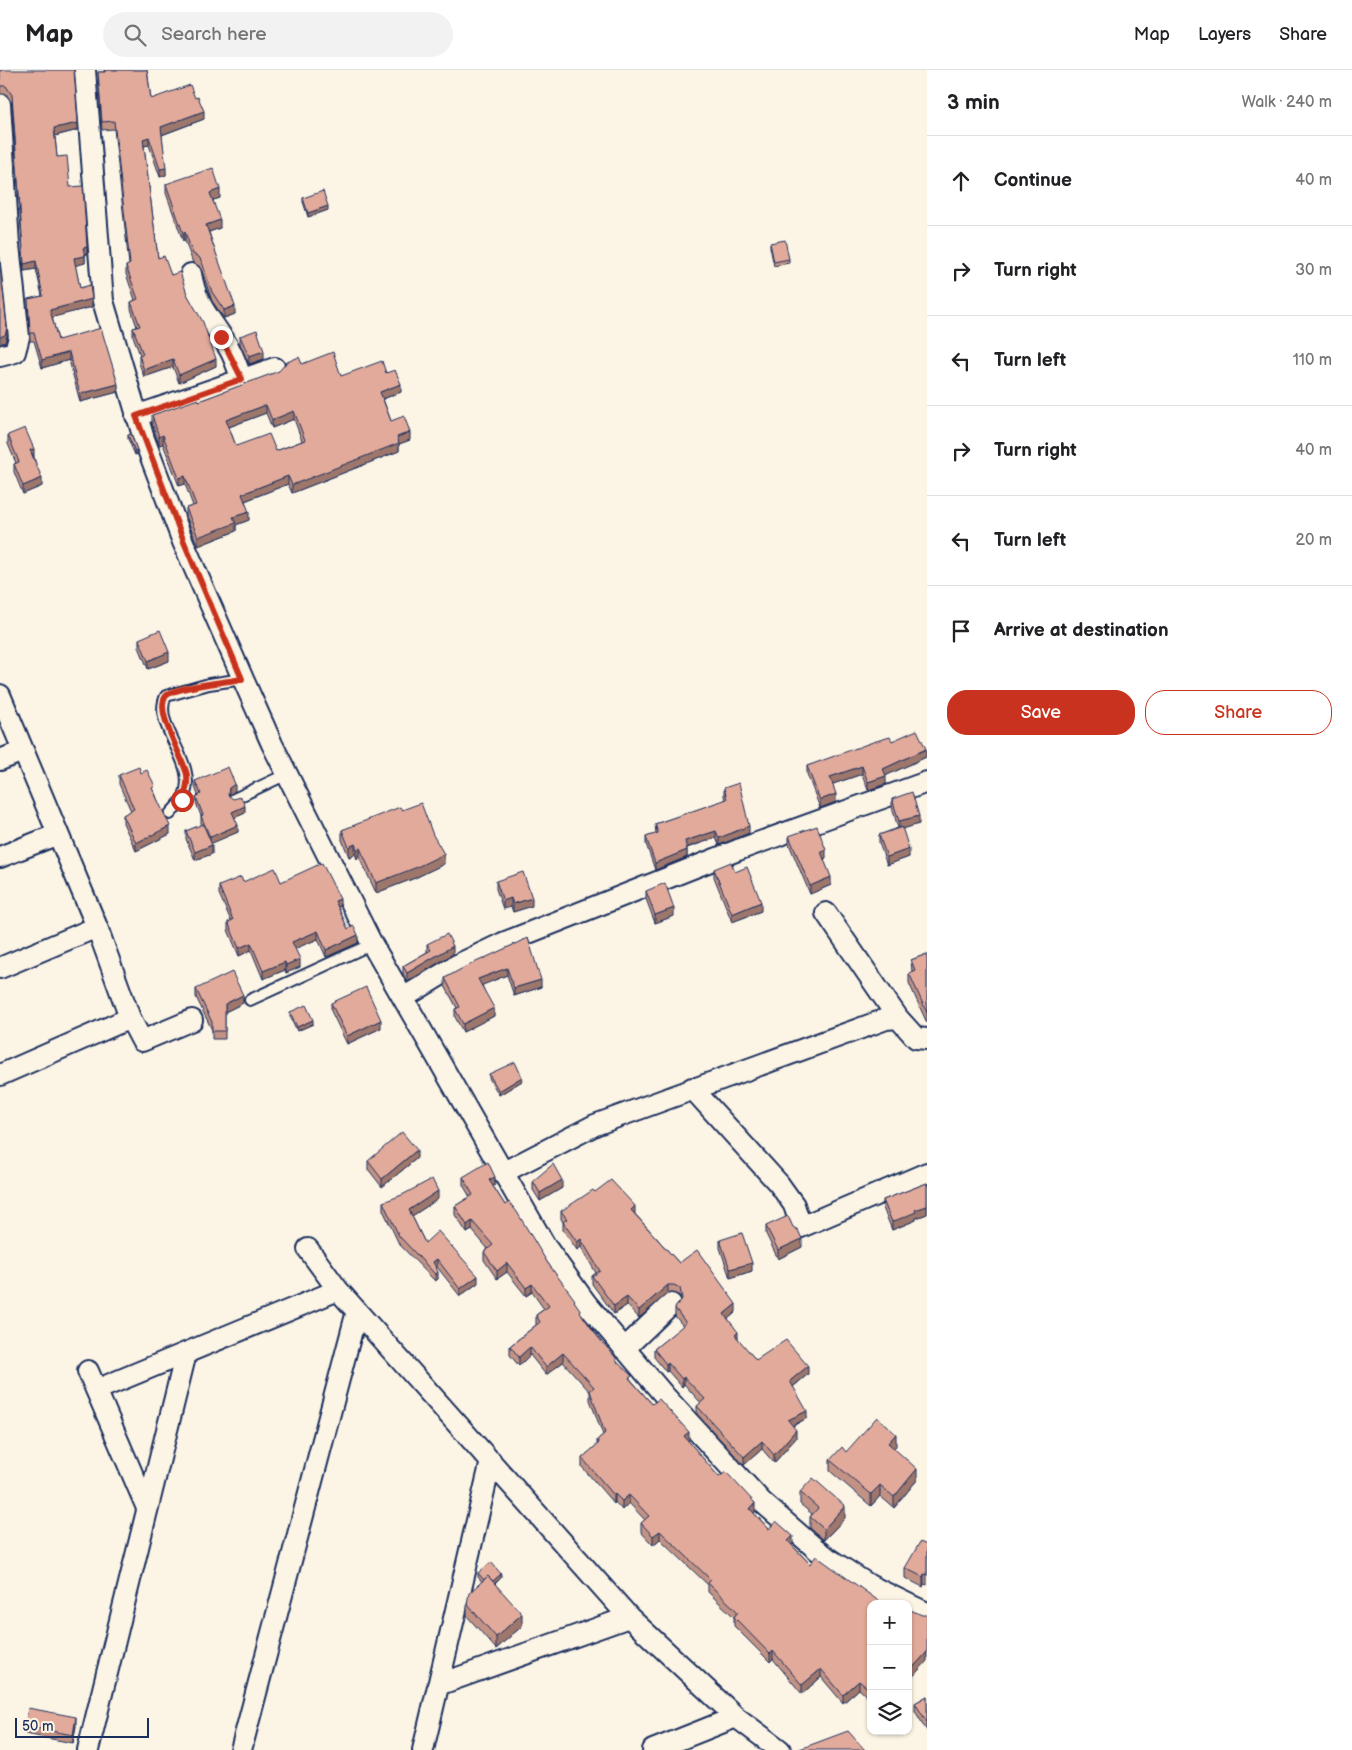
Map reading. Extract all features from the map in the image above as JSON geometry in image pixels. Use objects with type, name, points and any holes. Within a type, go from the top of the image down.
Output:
[{"type":"street","points":[[85,70],[101,286],[108,323],[136,416],[184,542],[242,679],[372,944],[546,1247],[586,1303],[624,1349],[762,1502],[823,1555],[869,1585],[900,1600]]},
{"type":"street","points":[[0,104],[19,337],[15,352],[0,356]]},
{"type":"street","points":[[191,274],[194,293],[230,351],[242,379]]},
{"type":"street","points":[[136,416],[275,368]]},
{"type":"street","points":[[0,695],[98,927],[130,1018],[142,1041],[192,1020]]},
{"type":"street","points":[[0,760],[23,750]]},
{"type":"street","points":[[402,998],[457,965],[503,943],[738,850],[927,782]]},
{"type":"street","points":[[0,857],[58,834]]},
{"type":"street","points":[[826,913],[898,1018],[924,1043]]},
{"type":"street","points":[[0,968],[98,927]]},
{"type":"street","points":[[0,1075],[130,1018]]},
{"type":"street","points":[[504,1172],[595,1124],[886,1019],[898,1018]]},
{"type":"street","points":[[692,1088],[780,1184],[794,1206],[801,1227],[927,1173]]},
{"type":"street","points":[[308,1249],[338,1290],[629,1617],[736,1717],[780,1750]]},
{"type":"street","points":[[96,1390],[338,1290]]},
{"type":"street","points":[[624,1349],[671,1304]]},
{"type":"street","points":[[241,1750],[357,1311]]},
{"type":"street","points":[[88,1750],[186,1353]]},
{"type":"street","points":[[88,1371],[147,1508]]},
{"type":"street","points":[[423,1750],[490,1461]]},
{"type":"street","points":[[912,1606],[927,1613]]},
{"type":"street","points":[[438,1685],[629,1617]]},
{"type":"street","points":[[653,1750],[736,1717]]},
{"type":"lane","points":[[170,814],[182,800],[188,785],[187,773],[162,709],[166,696],[209,684],[242,679]]},
{"type":"lane","points":[[234,799],[287,774]]},
{"type":"lane","points":[[250,1000],[372,944]]},
{"type":"building","points":[[0,70],[74,70],[78,123],[54,128],[57,157],[67,156],[70,187],[83,186],[87,247],[83,248],[85,256],[74,258],[80,288],[90,285],[92,299],[50,310],[58,340],[101,328],[118,384],[80,394],[69,352],[42,360],[34,333],[30,333],[28,299],[43,296],[36,261],[24,264],[12,95],[6,86],[0,86]]},
{"type":"building","points":[[105,70],[147,70],[151,99],[190,85],[195,98],[198,97],[204,111],[161,127],[166,168],[160,169],[149,137],[143,139],[158,258],[164,256],[171,275],[180,272],[187,294],[203,322],[216,359],[179,375],[173,359],[144,370],[139,355],[143,354],[133,328],[140,326],[131,302],[138,299],[126,266],[130,264],[114,121],[102,122],[98,72],[105,72]]},
{"type":"building","points":[[213,168],[220,189],[210,193],[220,220],[206,225],[235,306],[224,310],[212,292],[202,262],[199,257],[193,254],[185,232],[183,233],[166,184]]},
{"type":"building","points":[[323,191],[328,206],[308,213],[303,198]]},
{"type":"building","points":[[785,240],[789,259],[774,262],[770,243]]},
{"type":"building","points":[[0,264],[7,328],[5,335],[0,337]]},
{"type":"building","points":[[257,330],[264,351],[249,356],[240,336]]},
{"type":"building","points":[[333,352],[341,376],[382,361],[386,373],[395,370],[401,384],[380,392],[391,421],[404,416],[410,432],[397,437],[399,443],[292,485],[288,476],[242,494],[249,512],[233,517],[236,523],[198,537],[186,508],[196,505],[185,476],[179,478],[163,435],[159,437],[152,415],[198,399],[199,401],[279,371],[287,362],[299,357],[302,364]],"holes":[[[266,405],[272,420],[294,411],[305,440],[276,451],[269,434],[236,446],[226,420]]]},
{"type":"building","points":[[25,428],[34,449],[30,450],[42,478],[23,486],[14,464],[19,462],[8,435]]},
{"type":"building","points":[[131,434],[137,450],[135,451],[128,435]]},
{"type":"building","points":[[160,630],[169,652],[148,661],[139,639]]},
{"type":"building","points":[[917,730],[926,749],[883,769],[886,776],[868,782],[862,766],[830,777],[836,794],[820,800],[807,766],[890,737],[892,741]]},
{"type":"building","points":[[139,767],[141,773],[147,770],[155,786],[152,788],[170,826],[136,843],[123,815],[134,809],[119,775]]},
{"type":"building","points":[[228,767],[235,784],[229,788],[228,795],[233,799],[241,797],[245,806],[232,812],[238,825],[210,837],[201,816],[203,815],[196,797],[201,794],[195,781]]},
{"type":"building","points":[[739,783],[749,826],[719,838],[716,831],[685,841],[687,850],[655,863],[646,837],[658,833],[655,824],[727,799],[724,788]]},
{"type":"building","points":[[912,792],[919,816],[899,821],[892,799]]},
{"type":"building","points":[[421,803],[433,835],[444,854],[415,868],[376,883],[360,848],[357,849],[355,844],[349,847],[342,830],[400,807],[402,810]]},
{"type":"building","points":[[203,824],[212,845],[195,852],[186,831]]},
{"type":"building","points":[[817,826],[826,850],[821,852],[831,877],[810,886],[789,836]]},
{"type":"building","points":[[902,827],[909,849],[887,857],[879,835]]},
{"type":"building","points":[[731,862],[735,872],[747,867],[761,902],[732,914],[714,869]]},
{"type":"building","points":[[322,863],[340,899],[335,901],[348,929],[354,926],[358,935],[326,950],[318,931],[292,942],[300,959],[286,965],[285,962],[263,971],[251,943],[239,948],[228,922],[233,920],[219,886],[241,877],[243,882],[275,868],[281,882]]},
{"type":"building","points":[[523,872],[532,898],[513,904],[511,898],[503,901],[496,881]]},
{"type":"building","points":[[665,883],[674,908],[655,915],[646,891]]},
{"type":"building","points":[[447,934],[453,946],[407,973],[403,966],[431,950],[427,944]]},
{"type":"building","points":[[528,938],[541,980],[514,988],[507,968],[478,979],[494,1008],[463,1024],[455,1009],[460,1007],[445,978]]},
{"type":"building","points":[[927,954],[927,1013],[909,973],[915,970],[911,960]]},
{"type":"building","points":[[232,972],[243,995],[225,1004],[225,1031],[212,1031],[212,1022],[196,989]]},
{"type":"building","points":[[366,987],[381,1020],[347,1036],[331,1003]]},
{"type":"building","points":[[306,1005],[313,1020],[297,1027],[290,1012]]},
{"type":"building","points":[[515,1062],[522,1077],[499,1091],[489,1074]]},
{"type":"building","points":[[402,1132],[417,1150],[382,1179],[368,1161]]},
{"type":"building","points":[[488,1162],[495,1177],[489,1180],[505,1205],[509,1202],[517,1212],[547,1262],[575,1300],[580,1312],[617,1359],[615,1360],[632,1376],[629,1378],[652,1404],[659,1399],[689,1432],[684,1436],[719,1477],[726,1472],[755,1503],[750,1509],[769,1529],[776,1521],[793,1536],[788,1541],[810,1564],[816,1556],[877,1600],[867,1600],[867,1688],[859,1681],[843,1695],[821,1669],[802,1685],[773,1651],[770,1654],[734,1617],[738,1612],[708,1583],[711,1580],[660,1531],[653,1536],[641,1523],[649,1516],[629,1495],[622,1501],[614,1495],[582,1458],[599,1443],[597,1440],[605,1433],[590,1391],[594,1387],[563,1353],[546,1367],[530,1347],[519,1357],[510,1346],[540,1322],[536,1315],[549,1306],[532,1284],[526,1288],[507,1263],[497,1271],[484,1252],[493,1245],[472,1221],[467,1225],[455,1206],[473,1195],[463,1177]]},
{"type":"building","points":[[553,1164],[562,1180],[540,1193],[533,1181]]},
{"type":"building","points":[[432,1179],[438,1191],[409,1210],[425,1243],[438,1231],[478,1276],[460,1289],[437,1259],[433,1262],[438,1272],[435,1274],[399,1236],[383,1202],[402,1195]]},
{"type":"building","points":[[611,1180],[635,1206],[631,1210],[679,1263],[697,1250],[736,1304],[724,1314],[738,1332],[735,1335],[756,1360],[786,1340],[808,1366],[790,1381],[807,1411],[788,1420],[796,1430],[774,1455],[762,1441],[744,1457],[697,1406],[705,1399],[684,1377],[682,1379],[668,1363],[666,1364],[654,1349],[686,1323],[675,1308],[682,1299],[680,1288],[668,1285],[639,1310],[627,1297],[614,1306],[592,1276],[600,1271],[581,1239],[577,1242],[563,1222],[567,1219],[561,1211],[593,1190],[595,1192]]},
{"type":"building","points":[[927,1183],[927,1206],[892,1222],[883,1200]]},
{"type":"building","points":[[788,1216],[802,1239],[778,1250],[766,1226]]},
{"type":"building","points":[[742,1233],[752,1263],[730,1269],[720,1240]]},
{"type":"building","points":[[877,1417],[896,1434],[888,1443],[917,1469],[894,1497],[880,1485],[871,1494],[830,1460],[842,1447],[846,1452]]},
{"type":"building","points":[[813,1478],[845,1506],[824,1529],[810,1517],[818,1508],[800,1492]]},
{"type":"building","points":[[920,1542],[927,1545],[927,1575],[924,1574],[923,1577],[905,1568]]},
{"type":"building","points":[[491,1562],[501,1574],[493,1581],[488,1576],[484,1580],[478,1573]]},
{"type":"building","points":[[488,1576],[522,1614],[496,1637],[467,1604],[469,1593]]},
{"type":"building","points":[[912,1611],[927,1615],[927,1652],[912,1669]]},
{"type":"building","points":[[927,1696],[927,1722],[915,1703]]},
{"type":"building","points":[[28,1708],[76,1717],[73,1735],[25,1726]]},
{"type":"building","points":[[848,1731],[865,1750],[797,1750]]},
{"type":"route","points":[[182,800],[188,785],[187,773],[165,720],[162,709],[163,701],[166,696],[173,693],[209,684],[242,679],[184,542],[136,416],[242,379],[230,351],[221,337]]}]
